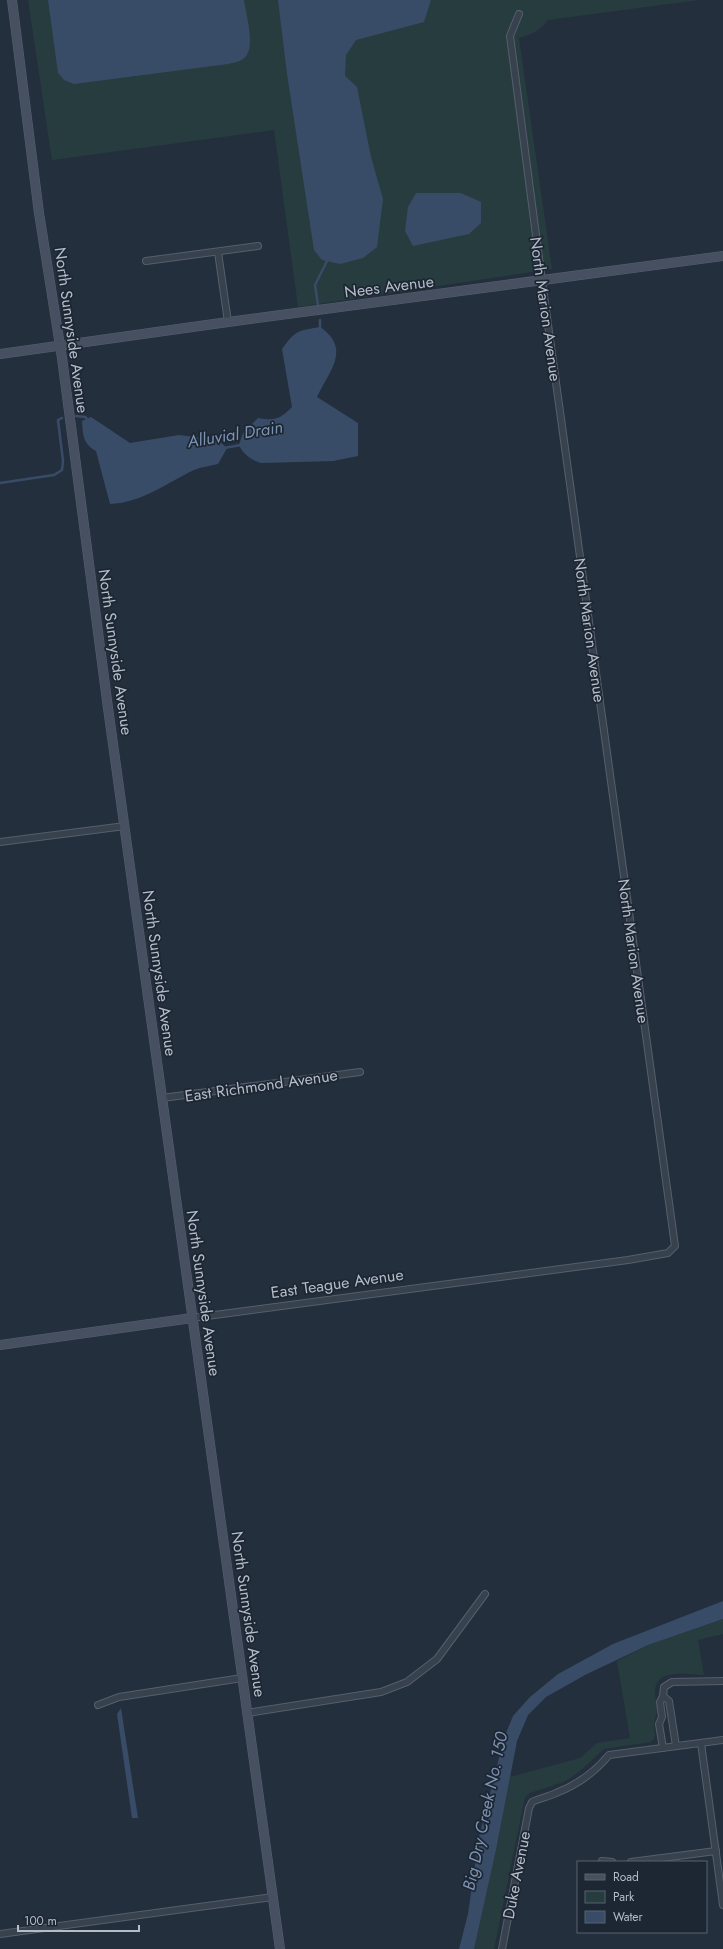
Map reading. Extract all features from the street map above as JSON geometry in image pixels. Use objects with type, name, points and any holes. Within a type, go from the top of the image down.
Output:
[{"type":"main road","name":"North Sunnyside Avenue","points":[[12,0],[40,213],[60,346],[192,1318],[280,1949]]},
{"type":"main road","name":"Nees Avenue","points":[[0,354],[723,256]]},
{"type":"main road","name":"East Teague Avenue","points":[[0,1345],[192,1318]]},
{"type":"street","name":"North Marion Avenue","points":[[519,14],[510,36],[542,281],[675,1246]]},
{"type":"street","points":[[146,261],[258,246]]},
{"type":"street","points":[[218,252],[228,322]]},
{"type":"street","points":[[0,842],[125,826]]},
{"type":"street","name":"East Richmond Avenue","points":[[162,1098],[360,1072]]},
{"type":"street","name":"East Teague Avenue","points":[[192,1318],[628,1260],[668,1252],[675,1246]]},
{"type":"street","points":[[247,1713],[381,1692],[407,1682],[437,1659],[485,1594]]},
{"type":"street","points":[[98,1705],[119,1697],[242,1678]]},
{"type":"street","points":[[723,1681],[678,1681],[668,1683],[663,1691],[663,1696],[660,1702],[662,1717],[659,1724],[663,1748],[723,1740]]},
{"type":"street","points":[[663,1696],[669,1701],[676,1746]]},
{"type":"street","points":[[662,1717],[671,1716]]},
{"type":"street","points":[[701,1743],[723,1905]]},
{"type":"street","name":"Duke Avenue","points":[[502,1949],[529,1808],[532,1802],[568,1788],[584,1779],[596,1770],[609,1755],[663,1748]]},
{"type":"street","points":[[639,1861],[716,1851]]},
{"type":"street","points":[[0,1934],[273,1897]]},
{"type":"green space","points":[[28,0],[699,0],[548,20],[535,32],[519,38],[552,269],[298,307],[274,130],[52,160]]},
{"type":"green space","points":[[723,1619],[723,1634],[698,1640],[704,1675],[674,1674],[661,1679],[656,1684],[655,1692],[657,1714],[654,1723],[655,1736],[651,1742],[604,1749],[580,1771],[566,1781],[530,1793],[525,1797],[494,1949],[474,1949],[496,1850],[510,1777],[580,1758],[597,1743],[630,1738],[617,1661],[648,1645]]},
{"type":"water","points":[[48,0],[244,0],[250,32],[249,48],[247,54],[238,62],[74,84],[64,80],[58,73]]},
{"type":"water","points":[[278,0],[431,0],[424,22],[356,40],[346,55],[345,76],[357,87],[371,157],[383,199],[377,247],[363,258],[340,264],[322,260],[314,250],[287,74]]},
{"type":"water","points":[[416,193],[461,193],[481,202],[481,223],[469,234],[413,246],[405,231],[408,207]]},
{"type":"water","points":[[320,327],[330,335],[335,344],[336,352],[332,369],[317,397],[358,423],[358,456],[333,461],[261,463],[254,460],[245,454],[239,445],[243,433],[258,418],[277,418],[292,407],[282,349],[298,332]]},
{"type":"water","points":[[91,417],[130,443],[179,435],[218,440],[227,448],[218,464],[194,470],[154,492],[133,500],[110,504],[96,451],[88,445],[83,435],[82,421]]},
{"type":"water","points":[[723,1601],[723,1619],[648,1645],[585,1675],[546,1697],[528,1715],[517,1741],[496,1850],[474,1949],[459,1949],[468,1914],[479,1837],[504,1738],[513,1716],[530,1697],[558,1674],[613,1644]]},
{"type":"water","points":[[121,1708],[138,1818],[132,1818],[117,1714]]},
{"type":"waterway","name":"Alluvial Drain","points":[[318,305],[315,285],[328,259]]},
{"type":"waterway","name":"Alluvial Drain","points":[[320,320],[320,331]]},
{"type":"waterway","name":"Alluvial Drain","points":[[76,416],[85,417],[88,420]]},
{"type":"waterway","name":"Alluvial Drain","points":[[0,483],[54,475],[62,470],[63,461],[58,420],[62,418]]},
{"type":"waterway","name":"Alluvial Drain","points":[[224,448],[241,445]]},
{"type":"water label","name":"Big Dry Creek No. 150","points":[[485,1811]]}]
